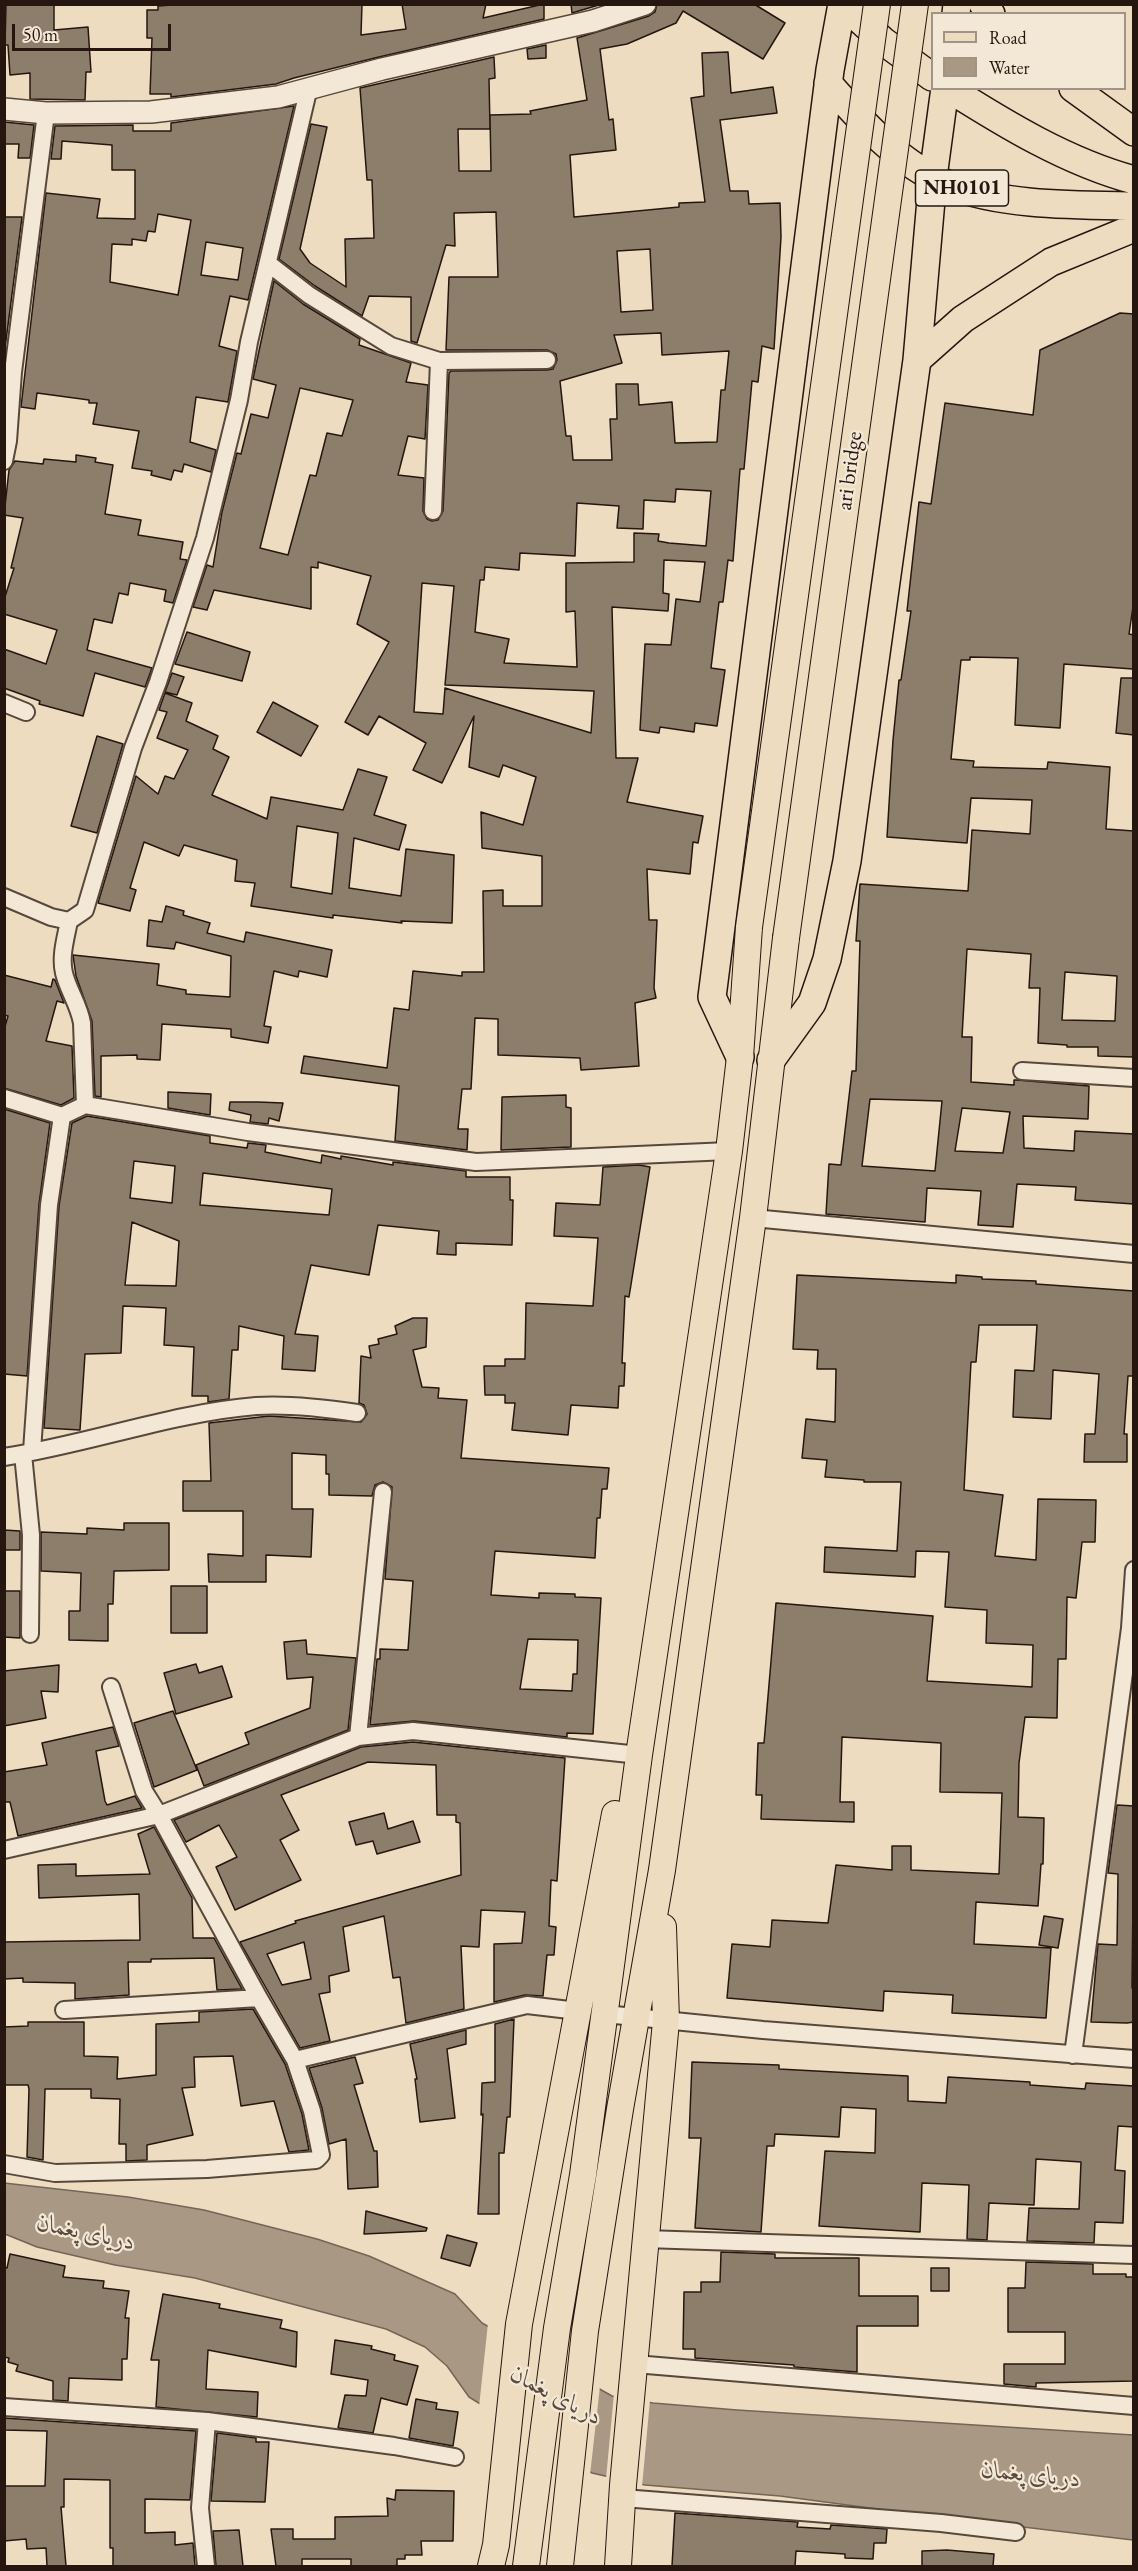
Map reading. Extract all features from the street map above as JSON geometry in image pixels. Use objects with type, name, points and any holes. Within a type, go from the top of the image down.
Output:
[{"type":"highway","points":[[842,4],[883,41],[931,76]]},
{"type":"highway","points":[[740,1057],[712,997],[828,83],[842,4]]},
{"type":"highway","name":"NH0101","points":[[828,83],[877,135],[903,157],[933,177],[961,188],[1027,201],[1064,205],[1134,206]]},
{"type":"highway","points":[[771,1060],[812,1003],[827,959],[847,861],[917,360],[933,177],[946,90]]},
{"type":"highway","points":[[949,90],[998,120],[1034,138],[1108,172],[1134,180]]},
{"type":"highway","points":[[1076,90],[1134,132]]},
{"type":"highway","points":[[917,360],[963,318],[1051,262],[1134,228]]},
{"type":"main road","points":[[526,2566],[557,2328],[583,2175],[639,1755],[729,1151],[740,1057],[749,927],[877,4]]},
{"type":"main road","name":"ari bridge","points":[[662,1870],[753,1218],[786,938],[915,4]]},
{"type":"main road","points":[[670,1546],[706,1556]]},
{"type":"main road","points":[[491,2566],[496,2545],[519,2324],[617,1805],[639,1755]]},
{"type":"main road","points":[[560,2566],[585,2331],[620,2109],[662,1870]]},
{"type":"main road","points":[[618,2566],[666,2021],[662,1870]]},
{"type":"street","points":[[4,110],[46,113],[161,111],[278,97],[309,87],[593,21],[645,4]]},
{"type":"street","points":[[85,1105],[80,1010],[64,974],[63,959],[69,921],[85,910],[133,748],[205,538],[239,400],[249,342],[309,87]]},
{"type":"street","points":[[4,461],[46,113]]},
{"type":"street","points":[[269,264],[328,307],[391,346],[439,361],[547,360]]},
{"type":"street","points":[[433,511],[439,361]]},
{"type":"street","points":[[4,703],[26,712]]},
{"type":"street","points":[[4,897],[51,917],[69,921]]},
{"type":"street","points":[[1022,1071],[1134,1078]]},
{"type":"street","points":[[4,1098],[62,1116],[85,1105],[248,1132],[476,1162],[729,1151]]},
{"type":"street","points":[[30,1635],[31,1535],[27,1453],[48,1205],[62,1116]]},
{"type":"street","points":[[753,1218],[1134,1254]]},
{"type":"street","points":[[4,1457],[207,1413],[258,1406],[322,1408],[357,1413]]},
{"type":"street","points":[[358,1737],[383,1492]]},
{"type":"street","points":[[1073,2055],[1132,1628],[1134,1570]]},
{"type":"street","points":[[4,2164],[55,2173],[207,2169],[316,2160],[320,2159],[321,2155],[314,2122],[295,2060],[144,1791],[111,1687]]},
{"type":"street","points":[[4,1850],[159,1815],[358,1737],[413,1731],[639,1755]]},
{"type":"street","points":[[64,2010],[259,1998]]},
{"type":"street","points":[[295,2060],[527,2006],[578,2012]]},
{"type":"street","points":[[605,2014],[666,2021],[1134,2059]]},
{"type":"street","points":[[645,2240],[1134,2255]]},
{"type":"street","points":[[634,2376],[1134,2406]]},
{"type":"street","points":[[4,2407],[207,2421],[394,2446],[455,2457]]},
{"type":"street","points":[[206,2566],[200,2508],[207,2421]]},
{"type":"street","points":[[623,2492],[1016,2532]]},
{"type":"water","name":"دریای پغمان","points":[[4,2183],[128,2197],[204,2210],[317,2239],[369,2256],[455,2294],[482,2323],[612,2396],[653,2403],[737,2410],[1133,2435],[1133,2540],[780,2496],[645,2485],[592,2473],[469,2397],[447,2366],[425,2347],[386,2329],[195,2278],[115,2265],[37,2247],[5,2234]]},
{"type":"pier","points":[[488,2323],[600,2386],[590,2475],[479,2407]]},
{"type":"pier","points":[[614,2393],[650,2400],[642,2487],[606,2479]]},
{"type":"building","points":[[6,4],[54,4],[54,30],[88,27],[91,72],[86,72],[85,100],[30,99],[30,73],[10,75],[8,45],[5,45]]},
{"type":"building","points":[[362,4],[361,35],[406,29],[402,4],[486,4],[483,18],[544,4],[544,19],[379,57],[276,84],[171,97],[171,94],[150,94],[152,38],[147,38],[147,10],[158,10],[158,6]]},
{"type":"building","points":[[571,4],[602,4],[572,13]]},
{"type":"building","points":[[657,4],[754,4],[785,23],[763,59],[683,11],[676,23],[627,44],[600,49],[609,120],[613,119],[616,150],[570,155],[574,217],[679,207],[679,203],[705,202],[691,98],[704,96],[702,53],[728,52],[731,93],[773,87],[777,113],[720,120],[730,191],[748,191],[749,204],[780,203],[781,237],[774,349],[762,346],[758,382],[752,381],[744,469],[740,469],[733,561],[728,560],[723,602],[719,602],[711,668],[725,670],[717,726],[695,723],[694,732],[660,727],[659,733],[640,730],[645,644],[671,645],[676,599],[700,602],[705,562],[664,560],[663,593],[669,594],[668,611],[612,607],[616,758],[638,758],[627,802],[703,816],[698,843],[693,842],[690,874],[647,869],[649,920],[657,920],[654,988],[656,998],[635,1003],[639,1066],[581,1070],[580,1058],[498,1055],[498,1019],[475,1018],[471,1089],[462,1089],[458,1129],[468,1129],[467,1150],[395,1141],[399,1086],[301,1073],[304,1056],[387,1068],[394,1008],[409,1010],[413,971],[462,976],[462,972],[484,972],[483,891],[503,890],[503,906],[542,906],[542,856],[482,848],[481,812],[523,825],[536,777],[503,765],[499,777],[469,767],[474,716],[442,783],[413,770],[426,743],[379,716],[368,735],[345,722],[389,642],[357,624],[371,576],[318,562],[318,568],[311,567],[311,609],[214,590],[207,610],[193,607],[207,565],[213,567],[222,512],[237,453],[241,454],[251,414],[268,418],[276,385],[253,379],[274,281],[303,304],[360,339],[359,345],[411,363],[406,382],[428,385],[425,439],[408,436],[398,475],[424,478],[423,511],[427,519],[432,521],[438,520],[443,511],[449,373],[451,371],[547,370],[553,369],[557,360],[556,354],[547,350],[446,350],[449,277],[498,277],[496,212],[454,213],[455,246],[446,245],[417,343],[411,341],[411,297],[369,296],[362,316],[315,286],[279,259],[311,124],[327,127],[300,249],[310,263],[346,287],[345,239],[374,238],[372,180],[367,180],[360,88],[494,57],[495,78],[489,79],[490,129],[458,129],[459,171],[491,171],[490,115],[531,114],[530,111],[587,100],[577,38],[649,16],[655,12]],"holes":[[[650,249],[653,310],[621,312],[617,251]],[[661,333],[662,355],[729,351],[725,390],[721,390],[717,442],[675,443],[672,402],[639,405],[638,384],[616,384],[617,419],[610,419],[612,460],[573,460],[571,436],[566,436],[560,381],[622,363],[614,335]],[[300,388],[353,400],[342,436],[327,433],[316,476],[310,475],[288,555],[260,548]],[[676,489],[711,491],[706,546],[669,543],[658,541],[659,534],[634,533],[634,562],[566,563],[566,612],[575,611],[577,667],[504,663],[509,639],[475,632],[480,580],[484,580],[485,567],[519,570],[520,553],[575,556],[577,503],[619,506],[617,528],[643,529],[644,500],[675,502]],[[422,583],[454,586],[445,685],[594,691],[591,733],[445,688],[443,714],[414,712]]]},
{"type":"building","points":[[546,45],[546,58],[528,59],[527,49]]},
{"type":"building","points":[[294,106],[248,300],[230,296],[219,346],[237,351],[228,402],[196,397],[190,442],[216,450],[211,472],[184,464],[182,472],[174,470],[171,480],[151,475],[152,471],[132,468],[139,431],[93,424],[97,403],[37,393],[35,409],[21,407],[46,193],[100,199],[97,218],[135,219],[135,170],[112,170],[112,145],[62,141],[61,159],[51,159],[55,126],[133,125],[133,131],[171,131],[171,123]],"holes":[[[158,214],[191,220],[178,295],[110,282],[112,244],[132,245],[132,239],[146,241],[148,231],[155,232]],[[206,242],[243,248],[238,280],[201,275]]]},
{"type":"building","points":[[4,122],[34,125],[30,158],[18,158],[19,144],[4,144]]},
{"type":"building","points":[[4,217],[22,217],[4,356]]},
{"type":"building","points":[[1120,313],[1134,314],[1134,600],[1129,634],[1134,635],[1133,669],[1064,664],[1060,728],[1015,725],[1018,658],[970,657],[970,660],[961,660],[951,759],[974,761],[973,767],[1047,769],[1048,762],[1110,767],[1106,829],[1134,831],[1134,1057],[1098,1056],[1098,1047],[1067,1047],[1067,1045],[1038,1043],[1040,988],[1029,988],[1031,954],[967,949],[962,1037],[972,1037],[971,1082],[1014,1085],[1014,1080],[1017,1080],[1089,1086],[1088,1119],[1023,1116],[1024,1148],[1074,1151],[1075,1131],[1134,1134],[1134,1204],[1075,1200],[1076,1187],[1017,1184],[1013,1227],[978,1225],[981,1191],[927,1188],[925,1222],[826,1214],[829,1164],[841,1165],[852,1071],[856,1071],[860,941],[856,941],[860,884],[968,891],[972,830],[1030,834],[1032,800],[971,798],[967,843],[887,837],[893,740],[899,680],[901,680],[911,611],[907,611],[919,502],[931,504],[945,403],[1033,415],[1040,350]],"holes":[[[1065,972],[1117,976],[1115,1021],[1062,1020]],[[870,1099],[942,1101],[935,1171],[862,1166]],[[962,1108],[1010,1112],[1003,1153],[955,1151]]]},
{"type":"building","points":[[76,455],[96,458],[95,462],[113,465],[105,514],[141,520],[138,535],[183,542],[180,559],[187,560],[173,603],[164,601],[166,590],[130,583],[128,595],[119,593],[112,623],[94,619],[87,650],[152,668],[145,687],[95,673],[83,716],[39,704],[40,701],[4,688],[4,649],[46,664],[57,630],[4,614],[4,600],[14,568],[11,568],[23,518],[4,515],[9,470],[15,461],[43,464],[44,459],[76,462]]},
{"type":"building","points":[[187,632],[250,652],[242,681],[175,664]]},
{"type":"building","points":[[172,673],[184,677],[177,695],[165,692]]},
{"type":"building","points":[[1121,678],[1134,678],[1134,735],[1116,733]]},
{"type":"building","points":[[165,693],[192,703],[186,721],[218,736],[213,749],[229,757],[212,795],[267,819],[271,797],[343,810],[358,769],[387,777],[374,815],[406,825],[399,850],[354,838],[349,888],[401,896],[406,849],[454,855],[452,923],[401,921],[402,923],[333,915],[333,918],[251,906],[255,883],[235,881],[237,860],[184,845],[179,856],[144,842],[130,888],[136,890],[130,911],[98,903],[136,776],[158,794],[165,776],[174,779],[188,750],[157,738],[167,712],[159,710]],"holes":[[[297,826],[338,833],[332,894],[291,887]]]},
{"type":"building","points":[[273,702],[318,726],[301,756],[257,732]]},
{"type":"building","points":[[97,736],[123,744],[97,833],[71,826]]},
{"type":"building","points":[[166,906],[184,911],[183,915],[210,923],[207,933],[244,942],[246,932],[332,950],[327,977],[299,971],[298,977],[274,971],[264,1026],[271,1027],[268,1043],[231,1037],[231,1029],[162,1024],[160,1060],[137,1059],[137,1055],[101,1056],[101,1097],[95,1096],[92,1021],[76,976],[73,955],[159,964],[157,985],[186,990],[186,994],[230,997],[231,956],[176,942],[174,949],[147,946],[149,920],[162,922]]},
{"type":"building","points":[[4,975],[51,987],[53,979],[55,980],[64,1003],[57,1001],[46,1041],[72,1046],[74,1098],[61,1105],[4,1088],[4,1030],[8,1016],[4,1015]]},
{"type":"building","points":[[168,1092],[211,1094],[210,1115],[168,1108]]},
{"type":"building","points":[[566,1095],[566,1107],[571,1108],[571,1147],[501,1150],[502,1097]]},
{"type":"building","points":[[230,1102],[283,1103],[279,1121],[269,1118],[268,1124],[250,1122],[251,1115],[229,1110]]},
{"type":"building","points":[[4,1109],[50,1123],[39,1204],[27,1376],[4,1374]]},
{"type":"building","points":[[87,1116],[210,1136],[210,1143],[247,1148],[248,1143],[266,1145],[265,1152],[321,1163],[322,1155],[341,1159],[341,1156],[393,1165],[393,1162],[466,1171],[466,1177],[510,1177],[510,1200],[513,1200],[512,1245],[456,1243],[456,1255],[437,1254],[439,1231],[378,1225],[369,1275],[311,1265],[295,1334],[318,1336],[315,1371],[282,1369],[284,1336],[239,1326],[238,1350],[232,1350],[229,1399],[208,1402],[208,1396],[192,1396],[194,1347],[164,1345],[166,1308],[123,1306],[121,1353],[85,1354],[80,1430],[44,1428],[59,1206],[72,1123]],"holes":[[[134,1161],[175,1166],[172,1203],[130,1198]],[[203,1173],[332,1189],[329,1215],[200,1205]],[[132,1222],[179,1241],[176,1286],[125,1285]]]},
{"type":"building","points":[[639,1165],[650,1167],[629,1297],[625,1296],[622,1363],[625,1363],[624,1386],[619,1386],[618,1408],[571,1405],[568,1435],[512,1430],[515,1403],[505,1403],[505,1395],[485,1395],[484,1366],[505,1366],[505,1359],[525,1359],[526,1303],[593,1306],[598,1238],[554,1236],[556,1203],[600,1205],[603,1167]]},
{"type":"building","points":[[797,1275],[956,1283],[956,1275],[982,1277],[982,1279],[1036,1281],[1036,1284],[1134,1291],[1134,1376],[1128,1376],[1124,1434],[1127,1434],[1127,1462],[1084,1462],[1085,1434],[1095,1434],[1099,1374],[1053,1370],[1051,1419],[1013,1417],[1015,1370],[1034,1371],[1037,1325],[979,1325],[976,1362],[971,1362],[964,1490],[1003,1495],[995,1556],[1036,1560],[1038,1499],[1096,1500],[1095,1542],[1082,1542],[1076,1598],[1067,1597],[1066,1659],[1058,1659],[1057,1718],[1025,1717],[1019,1763],[1018,1817],[1044,1818],[1043,1864],[1041,1864],[1038,1906],[976,1902],[974,1944],[1051,1948],[1046,2018],[952,2013],[953,1995],[884,1991],[883,2011],[727,1998],[732,1944],[770,1947],[772,1920],[828,1923],[836,1865],[892,1870],[892,1846],[911,1846],[911,1870],[999,1874],[1002,1793],[940,1792],[941,1743],[842,1737],[840,1802],[854,1802],[854,1822],[761,1819],[762,1795],[756,1795],[758,1743],[764,1743],[776,1603],[933,1616],[927,1681],[1032,1687],[1033,1645],[986,1643],[987,1610],[945,1607],[949,1552],[916,1551],[915,1577],[824,1572],[825,1547],[897,1551],[901,1482],[864,1482],[864,1480],[825,1477],[827,1460],[802,1458],[806,1419],[835,1422],[836,1369],[817,1369],[818,1350],[793,1349]]},
{"type":"building","points":[[413,1318],[427,1318],[426,1347],[413,1350],[422,1387],[439,1388],[438,1398],[467,1400],[461,1458],[609,1468],[607,1489],[602,1489],[600,1518],[597,1518],[595,1558],[495,1551],[491,1595],[539,1598],[539,1593],[575,1594],[575,1597],[601,1598],[593,1734],[567,1733],[567,1737],[414,1721],[370,1725],[380,1649],[408,1650],[413,1581],[385,1579],[392,1487],[383,1482],[375,1485],[372,1496],[329,1495],[326,1455],[292,1453],[292,1509],[313,1509],[311,1557],[266,1555],[266,1582],[209,1582],[208,1554],[243,1556],[243,1511],[183,1511],[183,1481],[211,1481],[209,1423],[269,1416],[361,1422],[367,1414],[364,1405],[359,1403],[361,1356],[371,1358],[369,1346],[379,1344],[378,1339],[397,1334],[395,1326]],"holes":[[[528,1639],[578,1640],[577,1674],[573,1674],[572,1691],[520,1689]]]},
{"type":"building","points":[[124,1523],[169,1523],[169,1570],[114,1571],[113,1604],[108,1604],[108,1641],[69,1640],[69,1611],[80,1611],[81,1573],[41,1571],[41,1532],[87,1534],[87,1528],[124,1530]]},
{"type":"building","points":[[4,1530],[20,1531],[20,1550],[4,1550]]},
{"type":"building","points":[[171,1586],[207,1586],[207,1633],[171,1633]]},
{"type":"building","points":[[4,1591],[20,1591],[20,1638],[4,1637]]},
{"type":"building","points":[[306,1640],[307,1654],[356,1658],[348,1730],[204,1786],[196,1765],[249,1744],[245,1733],[310,1708],[313,1677],[287,1679],[284,1642]]},
{"type":"building","points":[[196,1664],[199,1673],[222,1666],[232,1697],[176,1714],[164,1673]]},
{"type":"building","points":[[59,1665],[58,1692],[41,1691],[46,1718],[4,1726],[4,1671]]},
{"type":"building","points":[[173,1711],[197,1770],[154,1787],[134,1723]]},
{"type":"building","points":[[113,1727],[119,1746],[96,1751],[105,1801],[107,1805],[135,1796],[142,1808],[18,1836],[10,1802],[4,1802],[4,1772],[47,1765],[42,1743]]},
{"type":"building","points":[[413,1742],[565,1758],[557,1881],[551,1880],[549,1926],[556,1927],[554,1955],[547,1955],[543,1996],[525,1995],[494,2002],[494,1944],[522,1943],[525,1912],[481,1910],[479,1947],[461,1946],[464,2009],[406,2023],[400,1977],[393,1978],[384,1916],[343,1927],[349,1971],[329,1976],[330,1992],[319,1994],[330,2041],[300,2048],[240,1942],[296,1923],[295,1921],[461,1875],[460,1823],[456,1822],[456,1815],[437,1815],[436,1765],[368,1762],[281,1795],[299,1830],[280,1840],[301,1880],[235,1910],[216,1867],[237,1857],[219,1825],[186,1842],[174,1820],[361,1747]],"holes":[[[304,1942],[311,1979],[282,1985],[267,1954]]]},
{"type":"building","points":[[1117,1805],[1134,1806],[1132,1988],[1134,1988],[1134,2022],[1091,2022],[1098,1944],[1117,1945],[1118,1874],[1108,1873]]},
{"type":"building","points":[[384,1813],[388,1829],[413,1821],[420,1842],[377,1854],[373,1841],[356,1845],[349,1822]]},
{"type":"building","points":[[154,1827],[192,1898],[193,1938],[214,1938],[242,1989],[217,1990],[214,1958],[151,1959],[151,1962],[128,1962],[129,1995],[75,1999],[75,1983],[23,1982],[23,1978],[4,1979],[4,1942],[140,1940],[139,1894],[39,1898],[38,1865],[76,1864],[76,1876],[150,1874],[138,1834]]},
{"type":"building","points":[[1044,1916],[1063,1919],[1058,1948],[1039,1945]]},
{"type":"building","points":[[253,2009],[285,2064],[302,2114],[309,2150],[289,2152],[274,2101],[241,2106],[233,2056],[194,2057],[195,2087],[182,2088],[193,2135],[147,2145],[147,2160],[126,2161],[126,2144],[119,2144],[120,2099],[91,2098],[91,2089],[45,2089],[43,2160],[27,2157],[29,2089],[28,2085],[4,2085],[4,2027],[28,2026],[28,2022],[84,2022],[84,2056],[118,2057],[117,2079],[156,2075],[156,2024],[199,2022],[199,2012]]},
{"type":"building","points":[[514,2019],[510,2117],[507,2117],[504,2153],[499,2153],[499,2214],[478,2214],[483,2114],[481,2115],[482,2083],[495,2082],[495,2024]]},
{"type":"building","points":[[466,2030],[466,2044],[447,2049],[455,2118],[420,2122],[415,2079],[417,2079],[410,2044]]},
{"type":"building","points":[[355,2057],[363,2083],[354,2085],[374,2151],[377,2151],[378,2187],[348,2189],[346,2139],[329,2144],[322,2108],[309,2068]]},
{"type":"building","points":[[692,2062],[779,2065],[779,2069],[908,2076],[908,2101],[946,2103],[948,2077],[1030,2082],[1030,2085],[1085,2089],[1086,2083],[1134,2086],[1134,2127],[1118,2126],[1115,2170],[1125,2171],[1123,2223],[1095,2222],[1094,2243],[1027,2241],[1029,2208],[1079,2209],[1081,2162],[1036,2159],[1034,2205],[989,2203],[987,2240],[967,2239],[969,2185],[922,2183],[920,2232],[819,2226],[825,2151],[875,2153],[876,2109],[841,2107],[839,2137],[775,2134],[774,2146],[767,2146],[761,2232],[695,2228],[701,2138],[689,2138]]},
{"type":"building","points":[[366,2211],[427,2228],[426,2231],[364,2234]]},
{"type":"building","points":[[447,2235],[477,2243],[470,2266],[441,2258]]},
{"type":"building","points":[[721,2252],[775,2254],[775,2258],[859,2258],[859,2296],[918,2296],[918,2326],[857,2326],[857,2372],[695,2358],[695,2349],[683,2349],[684,2292],[701,2292],[701,2282],[720,2282]]},
{"type":"building","points":[[10,2254],[65,2266],[63,2277],[104,2281],[103,2288],[129,2291],[125,2318],[129,2318],[127,2359],[122,2359],[122,2380],[69,2378],[68,2401],[53,2400],[53,2381],[16,2371],[18,2365],[8,2362],[9,2358],[4,2357],[4,2267],[7,2268]]},
{"type":"building","points":[[1026,2262],[1093,2264],[1093,2274],[1126,2274],[1126,2277],[1134,2277],[1134,2381],[1036,2383],[1036,2387],[1004,2384],[1004,2364],[1065,2364],[1065,2332],[1008,2332],[1008,2288],[1025,2288]]},
{"type":"building","points":[[931,2268],[949,2268],[949,2291],[931,2291]]},
{"type":"building","points":[[163,2294],[220,2304],[219,2308],[282,2320],[280,2328],[297,2332],[296,2367],[208,2350],[206,2389],[258,2392],[257,2417],[156,2407],[159,2360],[151,2360]]},
{"type":"building","points":[[335,2340],[372,2346],[371,2349],[395,2355],[394,2360],[418,2366],[407,2405],[381,2398],[373,2433],[338,2428],[345,2395],[366,2396],[368,2380],[331,2374]]},
{"type":"building","points":[[416,2399],[437,2403],[436,2409],[458,2412],[453,2446],[409,2438]]},
{"type":"building","points":[[4,2418],[196,2431],[190,2500],[145,2499],[145,2533],[175,2532],[175,2545],[193,2543],[195,2566],[113,2566],[113,2548],[110,2548],[110,2480],[64,2479],[64,2507],[61,2507],[66,2566],[47,2566],[46,2548],[27,2549],[26,2539],[4,2541],[4,2486],[45,2486],[47,2431],[4,2430]]},
{"type":"building","points":[[217,2433],[256,2438],[256,2442],[269,2442],[265,2502],[211,2501]]},
{"type":"building","points":[[396,2490],[454,2491],[453,2541],[421,2541],[422,2555],[405,2555],[405,2559],[397,2559],[395,2566],[351,2566],[351,2559],[302,2559],[302,2566],[276,2566],[271,2529],[293,2529],[293,2539],[335,2539],[335,2517],[388,2516],[387,2498],[395,2500]]},
{"type":"building","points":[[675,2513],[798,2522],[797,2527],[830,2529],[831,2525],[887,2529],[886,2543],[874,2543],[873,2559],[845,2558],[845,2554],[796,2551],[795,2566],[672,2566]]},
{"type":"building","points":[[239,2530],[243,2566],[216,2566],[213,2531]]},
{"type":"building","points":[[947,2550],[994,2554],[993,2566],[922,2566],[922,2551]]}]
